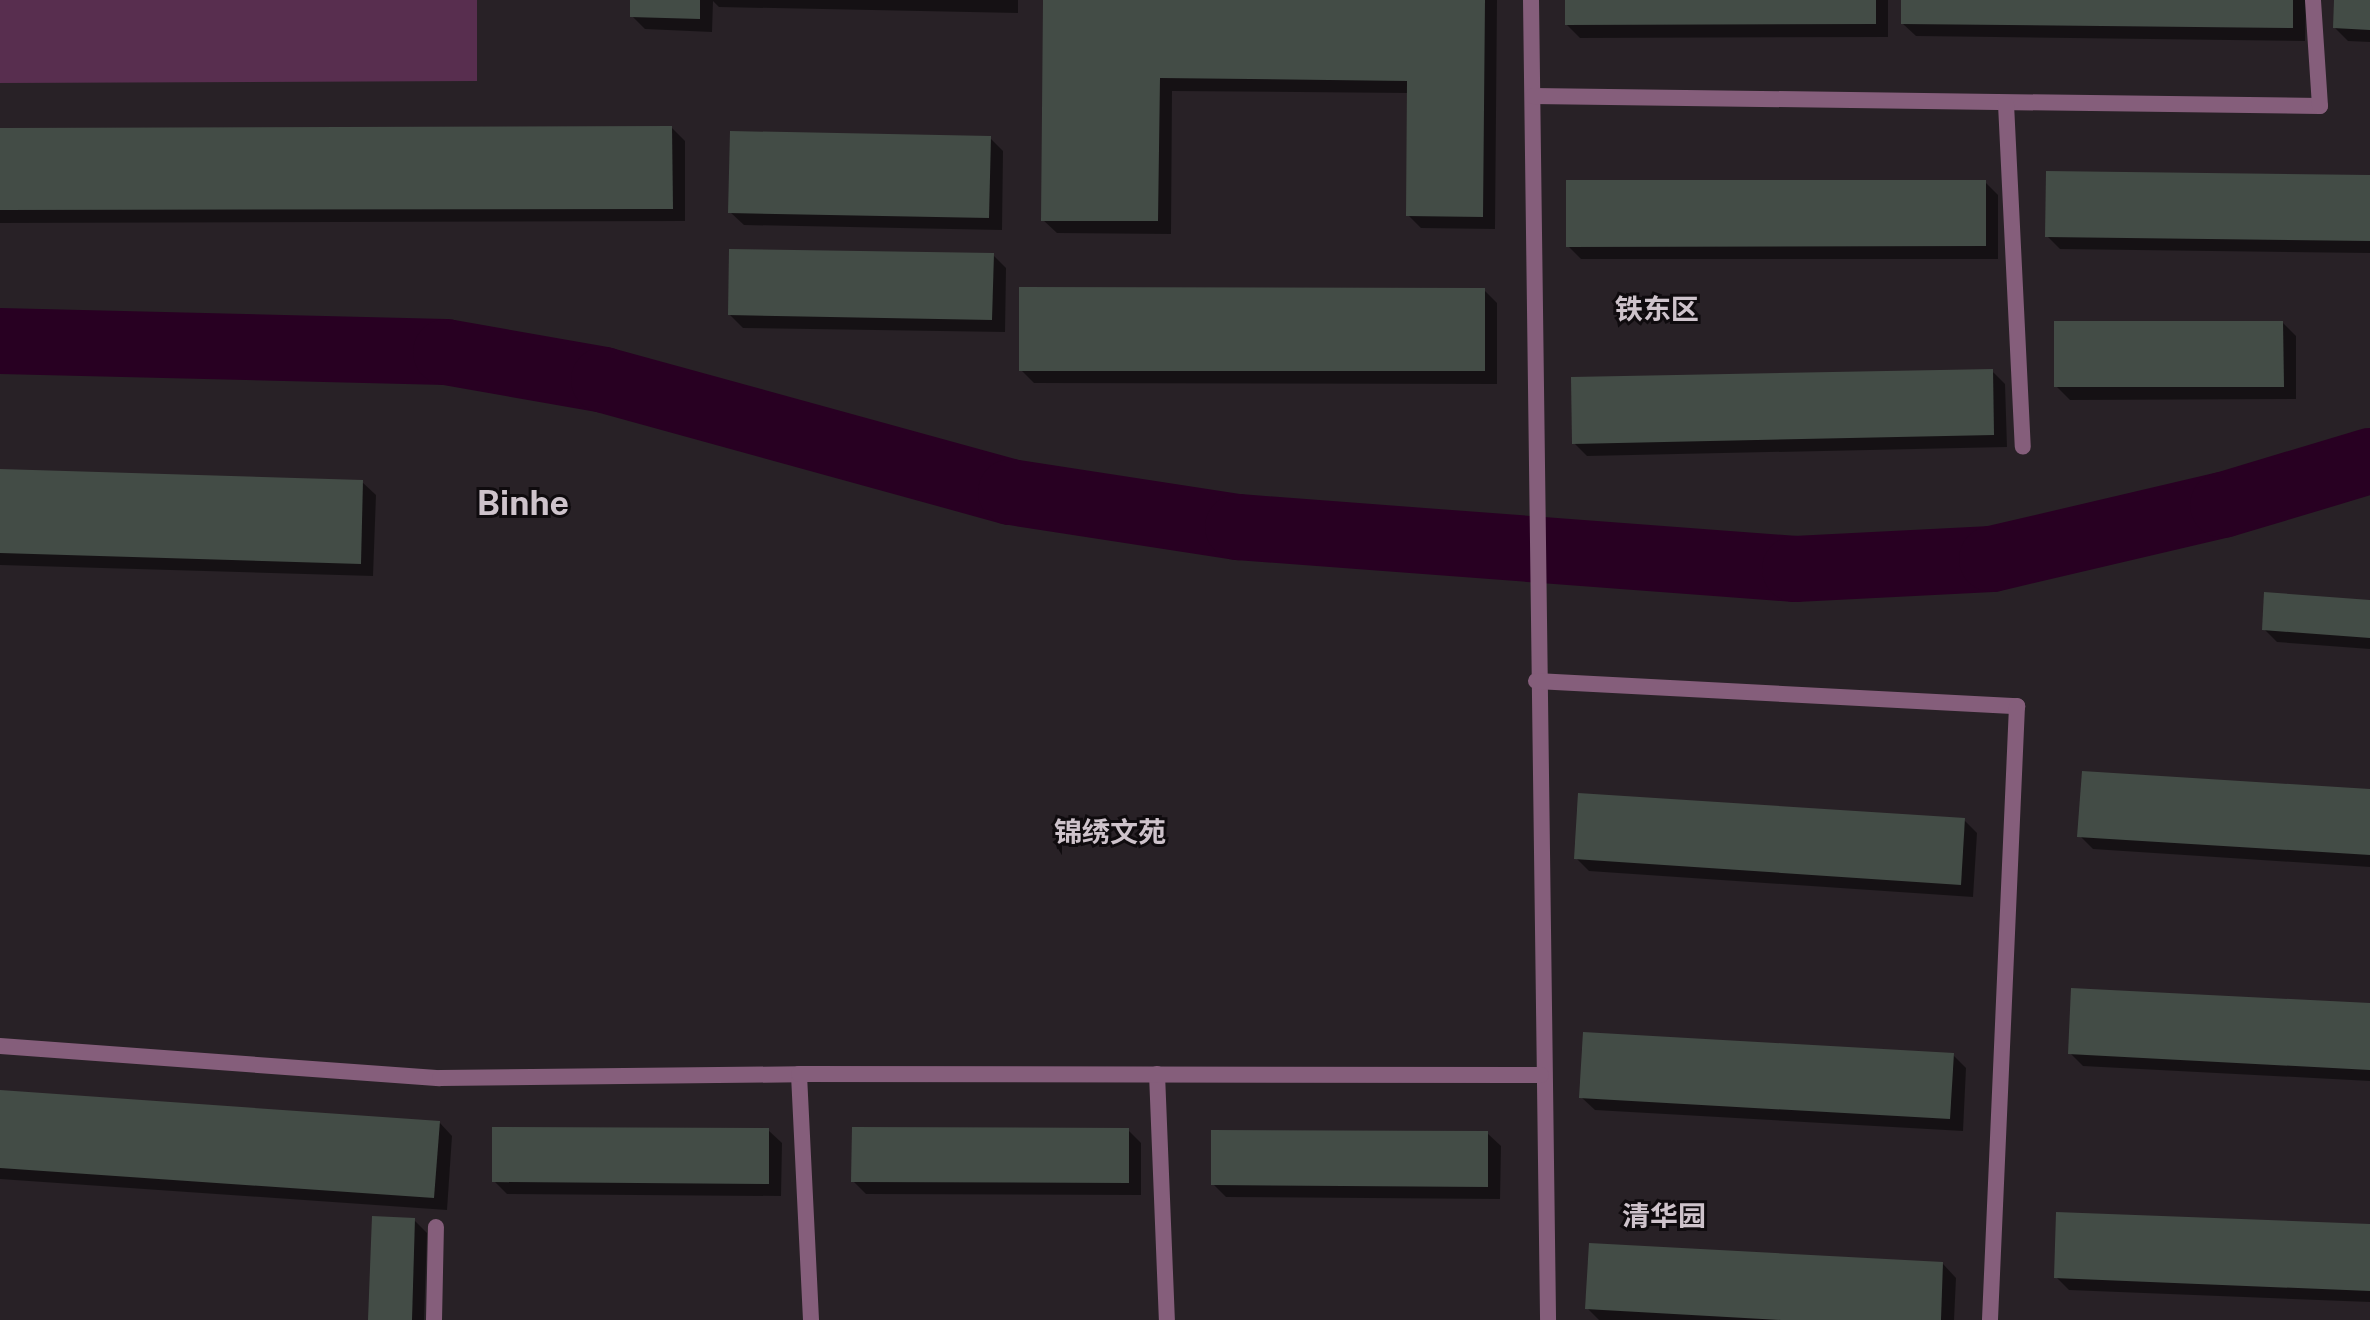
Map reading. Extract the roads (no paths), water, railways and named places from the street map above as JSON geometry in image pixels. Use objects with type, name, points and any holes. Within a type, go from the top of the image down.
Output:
[{"type":"street","points":[[1531,0],[1541,1075],[1548,1320]]},
{"type":"street","points":[[1533,96],[2320,106],[2313,0]]},
{"type":"street","points":[[2006,104],[2023,447]]},
{"type":"street","points":[[1536,681],[2017,706],[1990,1320]]},
{"type":"street","points":[[0,1046],[440,1078],[799,1074],[1541,1075]]},
{"type":"street","points":[[799,1074],[811,1320]]},
{"type":"street","points":[[1157,1074],[1167,1320]]},
{"type":"street","points":[[434,1320],[436,1227]]},
{"type":"waterway","points":[[0,341],[446,352],[604,380],[1011,492],[1238,527],[1795,569],[1992,559],[2223,505],[2370,461]]},
{"type":"district","name":"铁东区","points":[[1657,309]]},
{"type":"district","name":"Binhe","points":[[523,504]]},
{"type":"district","name":"锦绣文苑","points":[[1110,832]]},
{"type":"district","name":"清华园","points":[[1664,1216]]}]
